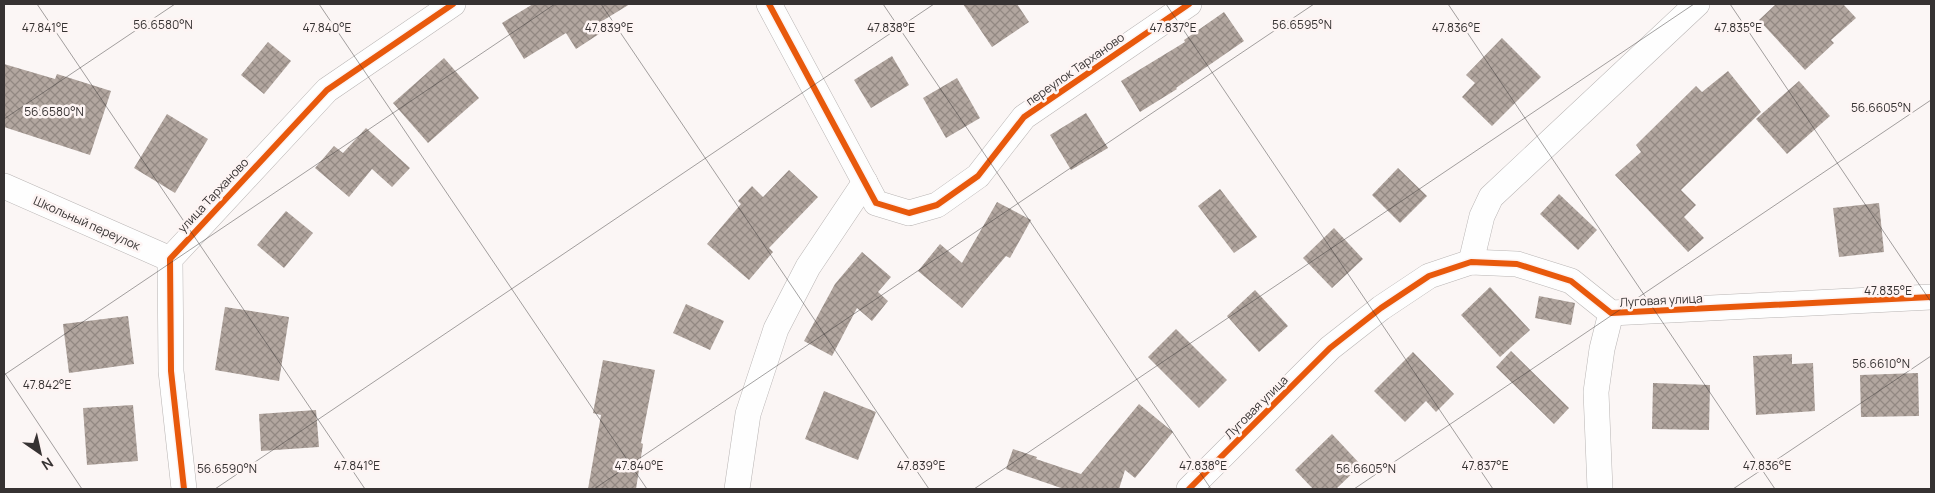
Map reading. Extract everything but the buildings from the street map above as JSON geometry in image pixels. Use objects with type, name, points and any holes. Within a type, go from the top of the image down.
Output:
[{"type":"street","name":"улица Тарханово","points":[[170,259],[327,90],[453,4]]},
{"type":"street","name":"переулок Тарханово","points":[[768,4],[876,203],[909,212],[937,205],[978,176],[1024,118],[1189,4]]},
{"type":"street","points":[[1471,262],[1482,216],[1491,197],[1697,4]]},
{"type":"street","points":[[737,489],[748,414],[776,329],[808,267],[865,182]]},
{"type":"street","name":"Школьный переулок","points":[[4,186],[170,259]]},
{"type":"street","points":[[170,259],[171,371],[184,489]]},
{"type":"street","name":"Луговая улица","points":[[1189,489],[1330,348],[1381,308],[1429,276],[1471,262],[1517,264],[1571,281],[1611,313],[1931,296]]},
{"type":"street","points":[[1600,489],[1596,392],[1602,349],[1611,313]]},
{"type":"cycle path","points":[[184,489],[171,371],[170,259],[327,90],[453,4]]},
{"type":"cycle path","points":[[769,4],[876,203],[909,213],[937,205],[978,176],[1024,117],[1189,4]]},
{"type":"cycle path","points":[[1189,489],[1330,348],[1381,308],[1429,276],[1471,262],[1517,264],[1571,281],[1611,313],[1931,297]]}]
